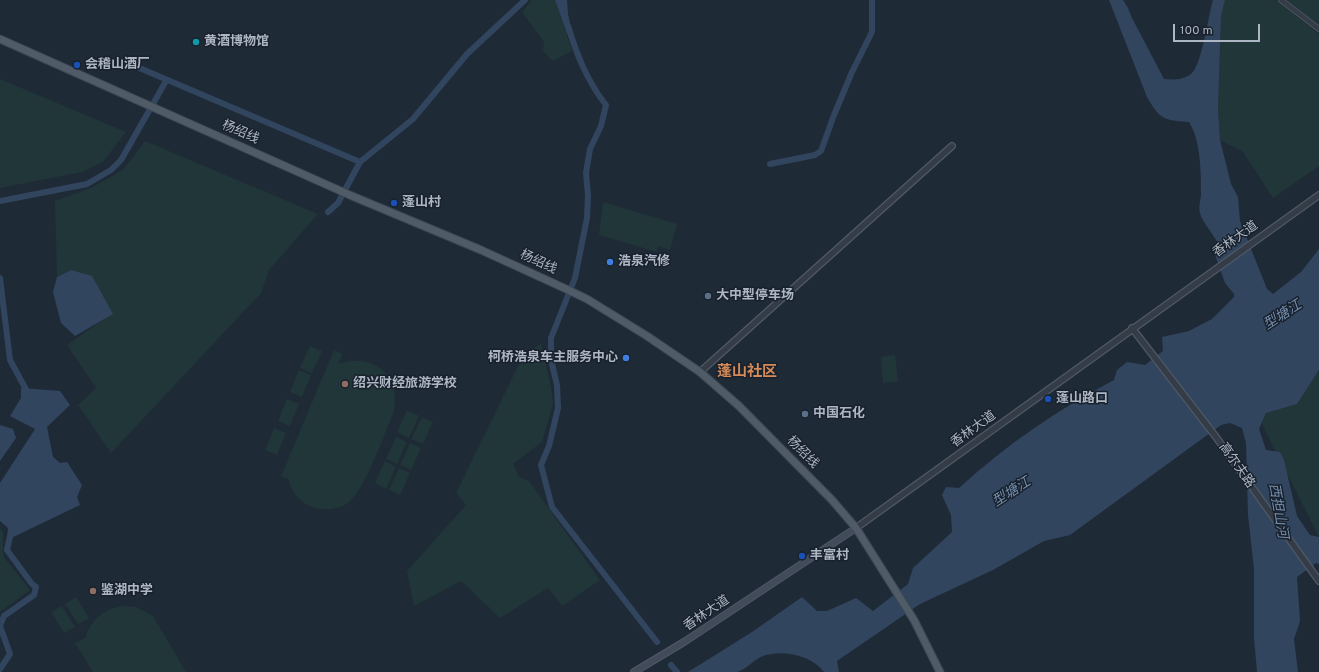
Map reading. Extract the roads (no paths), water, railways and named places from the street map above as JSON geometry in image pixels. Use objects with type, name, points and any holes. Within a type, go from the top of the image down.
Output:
[{"type":"main road","name":"杨绍线","points":[[0,39],[337,190],[481,250],[575,293],[647,336],[700,372],[739,406],[832,500],[856,528],[893,585],[914,620],[940,672]]},
{"type":"main road","name":"香林大道","points":[[634,672],[684,642],[856,528]]},
{"type":"street","points":[[1282,0],[1319,29]]},
{"type":"street","points":[[700,372],[952,146]]},
{"type":"street","name":"香林大道","points":[[856,528],[1132,328],[1319,195]]},
{"type":"street","name":"高尔夫路","points":[[1132,328],[1216,437],[1319,581]]},
{"type":"water","points":[[555,0],[567,0],[572,33],[567,34]]},
{"type":"water","points":[[1109,0],[1123,0],[1164,79],[1178,79],[1191,74],[1195,69],[1201,51],[1213,0],[1225,0],[1221,16],[1218,109],[1220,140],[1231,184],[1238,197],[1240,221],[1267,289],[1273,294],[1301,272],[1319,249],[1319,370],[1297,404],[1266,413],[1259,429],[1266,450],[1280,452],[1284,460],[1297,516],[1310,535],[1319,537],[1319,564],[1316,563],[1297,577],[1300,621],[1294,639],[1298,672],[1257,672],[1254,638],[1254,569],[1248,515],[1246,443],[1242,428],[1230,423],[1221,425],[1070,535],[1044,541],[993,570],[920,604],[837,661],[839,672],[824,672],[812,661],[796,655],[779,653],[760,657],[744,669],[737,672],[688,672],[752,632],[802,597],[817,611],[827,611],[856,598],[873,611],[908,584],[913,568],[952,532],[951,515],[942,495],[946,487],[959,488],[995,457],[1033,429],[1072,403],[1114,380],[1117,370],[1127,362],[1145,365],[1163,351],[1162,337],[1189,331],[1212,319],[1234,297],[1234,294],[1225,283],[1214,252],[1218,243],[1200,213],[1200,167],[1198,147],[1193,130],[1189,122],[1168,119],[1159,114],[1152,105],[1147,97]]},
{"type":"water","points":[[71,270],[92,276],[113,314],[75,336],[61,323],[53,292],[57,277]]},
{"type":"water","points":[[21,388],[60,391],[70,405],[47,427],[53,457],[60,463],[67,462],[82,485],[77,497],[80,505],[7,540],[8,528],[0,521],[0,483],[35,429],[10,416],[21,398]]},
{"type":"water","points":[[0,425],[13,429],[16,438],[0,461]]},
{"type":"waterway","points":[[123,61],[360,162],[413,119],[467,54],[525,0]]},
{"type":"waterway","points":[[770,164],[815,155],[821,151],[852,72],[872,32],[872,0]]},
{"type":"waterway","points":[[568,26],[583,67],[593,87],[606,105],[601,126],[590,149],[586,173],[588,195],[587,218],[575,278],[551,338],[551,360],[557,385],[558,408],[549,446],[541,465],[552,507],[657,642]]},
{"type":"waterway","points":[[0,201],[87,184],[111,170],[121,160],[166,81]]},
{"type":"waterway","points":[[328,212],[338,203],[360,162]]},
{"type":"waterway","points":[[0,278],[10,360],[29,395]]},
{"type":"waterway","points":[[0,626],[4,616],[34,595],[36,587],[32,584],[7,550],[11,532]]},
{"type":"waterway","points":[[0,626],[10,654],[0,669]]},
{"type":"waterway","points":[[671,665],[677,672]]},
{"type":"place","name":"黄酒博物馆","points":[[196,42]]},
{"type":"place","name":"会稽山酒厂","points":[[77,65]]},
{"type":"place","name":"蓬山村","points":[[394,203]]},
{"type":"place","name":"浩泉汽修","points":[[610,262]]},
{"type":"place","name":"大中型停车场","points":[[708,296]]},
{"type":"place","name":"柯桥浩泉车主服务中心","points":[[626,358]]},
{"type":"place","name":"绍兴财经旅游学校","points":[[345,384]]},
{"type":"place","name":"蓬山路口","points":[[1048,399]]},
{"type":"place","name":"中国石化","points":[[805,414]]},
{"type":"place","name":"丰富村","points":[[802,556]]},
{"type":"place","name":"鉴湖中学","points":[[93,591]]},
{"type":"district","name":"蓬山社区","points":[[747,373]]},
{"type":"water label","name":"型塘江","points":[[1283,316]]},
{"type":"water label","name":"型塘江","points":[[1012,493]]},
{"type":"water label","name":"西担山河","points":[[1277,511]]}]
